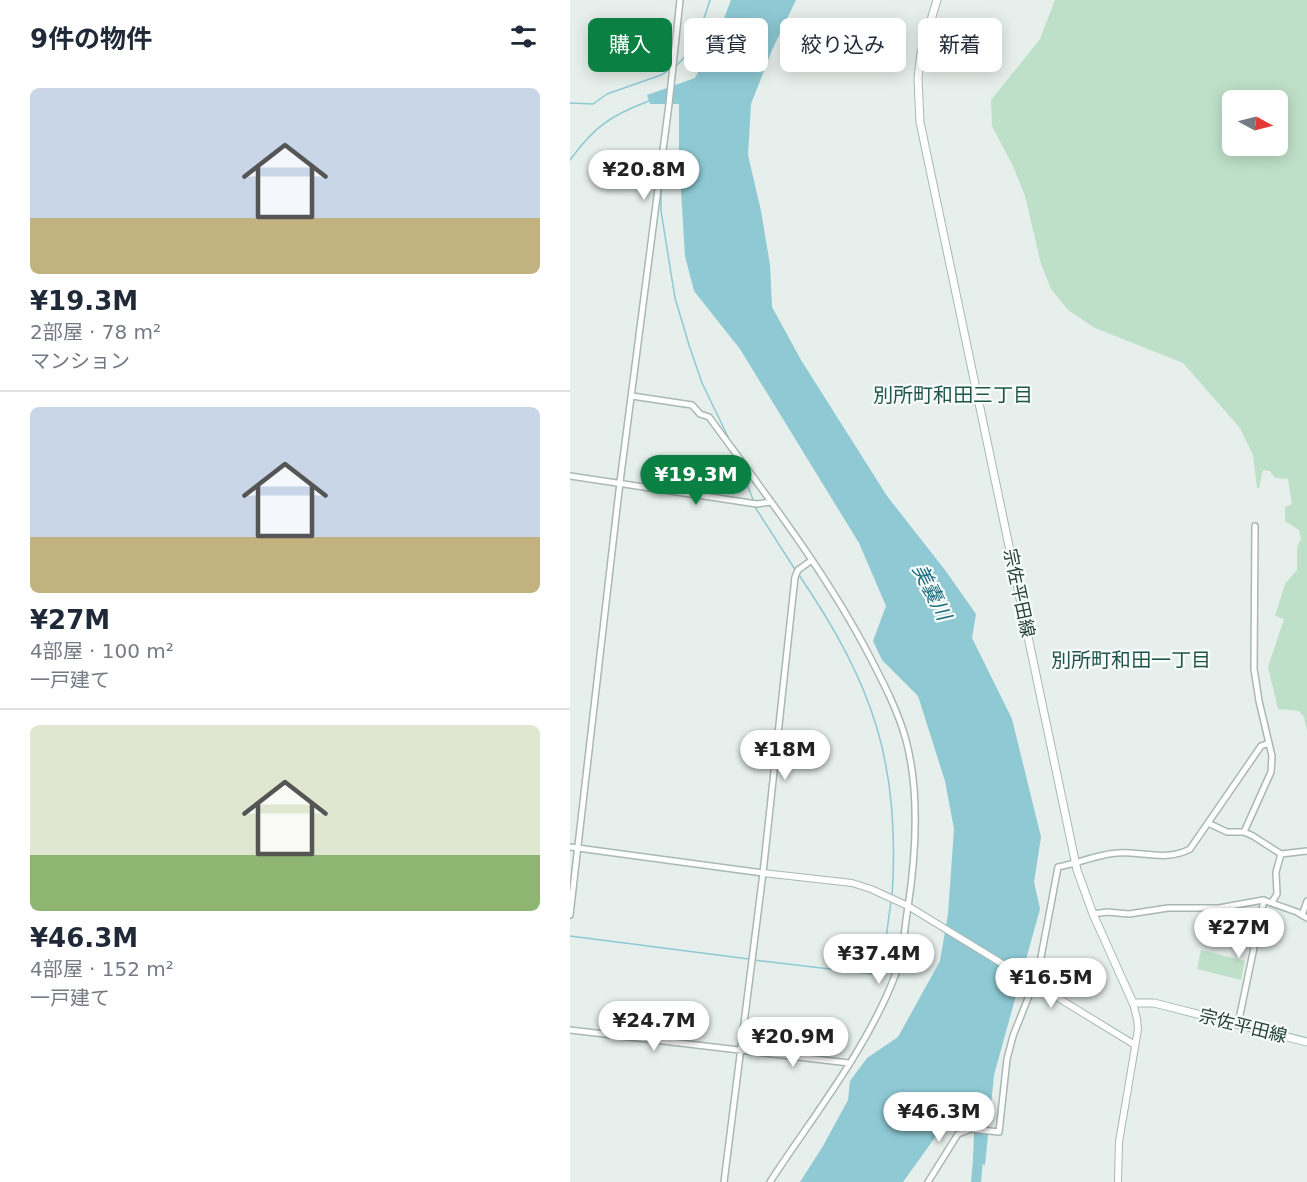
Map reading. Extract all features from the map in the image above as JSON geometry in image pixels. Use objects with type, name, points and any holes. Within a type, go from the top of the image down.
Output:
[{"type":"main road","name":"宗佐平田線","points":[[937,0],[921,53],[918,78],[920,122],[1076,864],[1093,914],[1132,1003],[1154,1003],[1307,1042]]},
{"type":"street","points":[[570,915],[620,482],[669,104],[680,0]]},
{"type":"street","points":[[632,396],[692,405],[700,414],[709,417],[812,560],[859,635],[885,688],[906,740],[911,766],[915,821],[911,890],[897,972],[881,1008],[849,1063],[770,1182]]},
{"type":"street","points":[[570,476],[757,504],[771,502]]},
{"type":"street","points":[[1244,832],[1271,772],[1272,756],[1254,669],[1255,526]]},
{"type":"street","points":[[724,1182],[763,873],[795,577],[798,570],[812,560]]},
{"type":"street","points":[[928,1182],[958,1134],[971,1129],[999,1132],[1007,1059],[1013,1036],[1034,985],[1049,921],[1058,867],[1117,853],[1151,856],[1182,853],[1190,849],[1261,746],[1269,743]]},
{"type":"street","points":[[1208,823],[1227,832],[1244,832],[1281,854],[1307,850]]},
{"type":"street","points":[[570,847],[852,883],[871,889],[908,906],[1135,1045]]},
{"type":"street","points":[[1272,902],[1277,894],[1276,873],[1281,854]]},
{"type":"street","points":[[1238,1024],[1264,900]]},
{"type":"street","points":[[1093,914],[1107,912],[1129,914],[1168,908],[1219,908],[1264,900],[1304,916],[1307,901]]},
{"type":"street","points":[[1118,1182],[1119,1142],[1135,1045],[1137,1019],[1132,1003]]},
{"type":"street","points":[[570,1030],[849,1063]]},
{"type":"green space","points":[[1055,0],[1307,0],[1307,731],[1304,717],[1299,711],[1278,709],[1268,667],[1284,619],[1275,616],[1285,584],[1297,570],[1297,547],[1301,539],[1299,530],[1285,521],[1285,507],[1292,504],[1288,479],[1275,478],[1270,471],[1263,470],[1259,488],[1257,488],[1253,455],[1240,428],[1183,363],[1095,328],[1068,310],[1051,289],[1041,264],[1025,196],[1013,166],[992,126],[991,100],[1040,39]]},
{"type":"green space","points":[[1201,950],[1245,961],[1241,980],[1197,969]]},
{"type":"water","points":[[731,0],[796,0],[787,18],[780,18],[780,33],[768,60],[768,18],[724,18]]},
{"type":"water","name":"美嚢川","points":[[698,72],[763,72],[751,104],[748,155],[770,265],[772,307],[801,360],[887,496],[976,614],[972,638],[1012,719],[1041,837],[1034,882],[1040,909],[994,1075],[985,1165],[973,1161],[975,1108],[961,1104],[903,1182],[800,1182],[848,1100],[850,1081],[867,1058],[898,1037],[940,961],[948,914],[954,829],[945,781],[918,696],[882,660],[873,641],[886,606],[859,543],[740,349],[694,291],[685,256],[679,158],[679,104],[650,104],[647,95],[695,78]]},
{"type":"waterway","points":[[676,66],[692,44],[710,0]]},
{"type":"waterway","points":[[570,103],[593,104],[607,94],[666,72]]},
{"type":"waterway","points":[[570,160],[604,123],[624,111],[649,101]]},
{"type":"waterway","points":[[661,184],[661,211],[675,298],[702,383],[730,441]]},
{"type":"waterway","points":[[736,457],[754,502]]},
{"type":"waterway","points":[[755,507],[796,571]]},
{"type":"waterway","points":[[799,575],[846,653],[877,727],[892,806],[894,849],[892,897]]},
{"type":"waterway","points":[[754,960],[881,975],[891,901]]},
{"type":"waterway","points":[[570,936],[749,959]]},
{"type":"waterway","points":[[976,1182],[979,1149]]},
{"type":"district","name":"別所町和田三丁目","points":[[953,395]]},
{"type":"district","name":"別所町和田一丁目","points":[[1131,660]]}]
